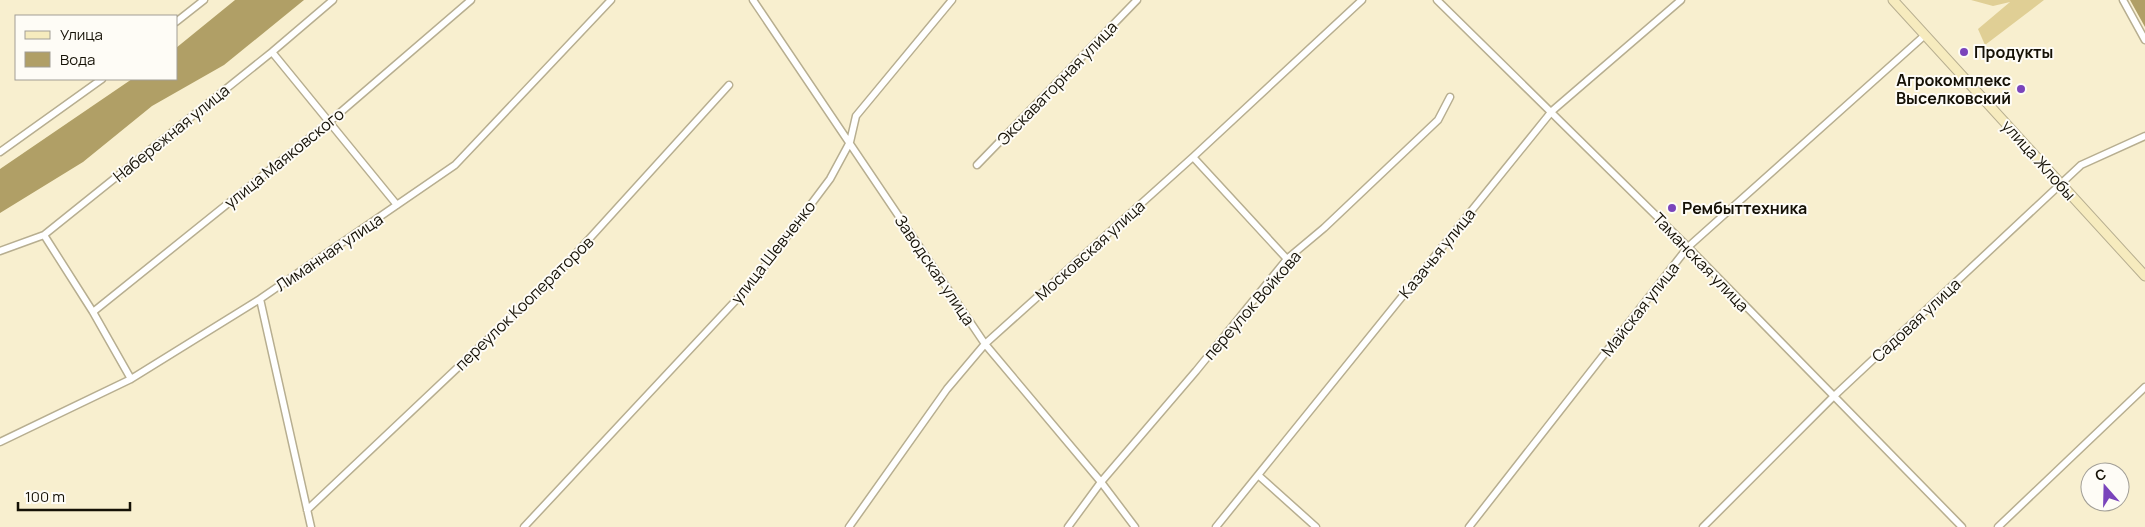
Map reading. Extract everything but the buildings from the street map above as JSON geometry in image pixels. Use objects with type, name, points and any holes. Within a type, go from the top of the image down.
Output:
[{"type":"street","points":[[178,20],[204,0]]},
{"type":"street","name":"Набережная улица","points":[[0,251],[44,235],[334,0]]},
{"type":"street","name":"улица Маяковского","points":[[94,312],[328,123],[471,0]]},
{"type":"street","name":"Лиманная улица","points":[[0,442],[131,379],[260,299],[455,165],[611,0]]},
{"type":"street","name":"Заводская улица","points":[[752,0],[850,142],[985,344],[1101,482],[1135,527]]},
{"type":"street","name":"улица Шевченко","points":[[524,527],[752,283],[830,180],[850,142],[856,116],[952,0]]},
{"type":"street","name":"Экскаваторная улица","points":[[976,165],[1137,0]]},
{"type":"street","name":"Московская улица","points":[[849,527],[947,389],[985,344],[1193,157],[1362,0]]},
{"type":"street","name":"Таманская улица","points":[[1437,0],[1552,111],[1688,247],[1962,527]]},
{"type":"street","name":"Казачья улица","points":[[1216,527],[1552,111],[1681,0]]},
{"type":"street","name":"улица Жлобы","points":[[1893,0],[2145,276]]},
{"type":"street","points":[[2124,0],[2145,40]]},
{"type":"street","name":"Майская улица","points":[[1468,527],[1688,247],[1925,34]]},
{"type":"street","points":[[272,52],[328,123],[397,205]]},
{"type":"street","points":[[0,152],[101,80]]},
{"type":"street","name":"переулок Кооператоров","points":[[307,510],[560,271],[729,85]]},
{"type":"street","name":"переулок Войкова","points":[[1068,527],[1101,482],[1196,371],[1287,260],[1324,228],[1438,120],[1450,97]]},
{"type":"street","name":"Садовая улица","points":[[1703,527],[1833,397],[2082,165],[2145,136]]},
{"type":"street","points":[[1193,157],[1287,260]]},
{"type":"street","points":[[44,235],[94,312],[131,379]]},
{"type":"street","points":[[260,299],[311,527]]},
{"type":"street","points":[[1998,527],[2145,387]]},
{"type":"street","points":[[1258,475],[1316,527]]},
{"type":"shaded area","points":[[1971,0],[2044,0],[1985,45],[1978,29],[2010,2],[1993,6]]},
{"type":"water","points":[[235,0],[304,0],[224,65],[152,106],[83,162],[0,213],[0,169],[131,80],[178,80],[178,46]]},
{"type":"water","points":[[2130,0],[2145,0],[2145,27]]},
{"type":"place","name":"Продукты","points":[[1964,52]]},
{"type":"place","name":"Агрокомплекс Выселковский","points":[[2021,89]]},
{"type":"place","name":"Рембыттехника","points":[[1672,208]]}]
